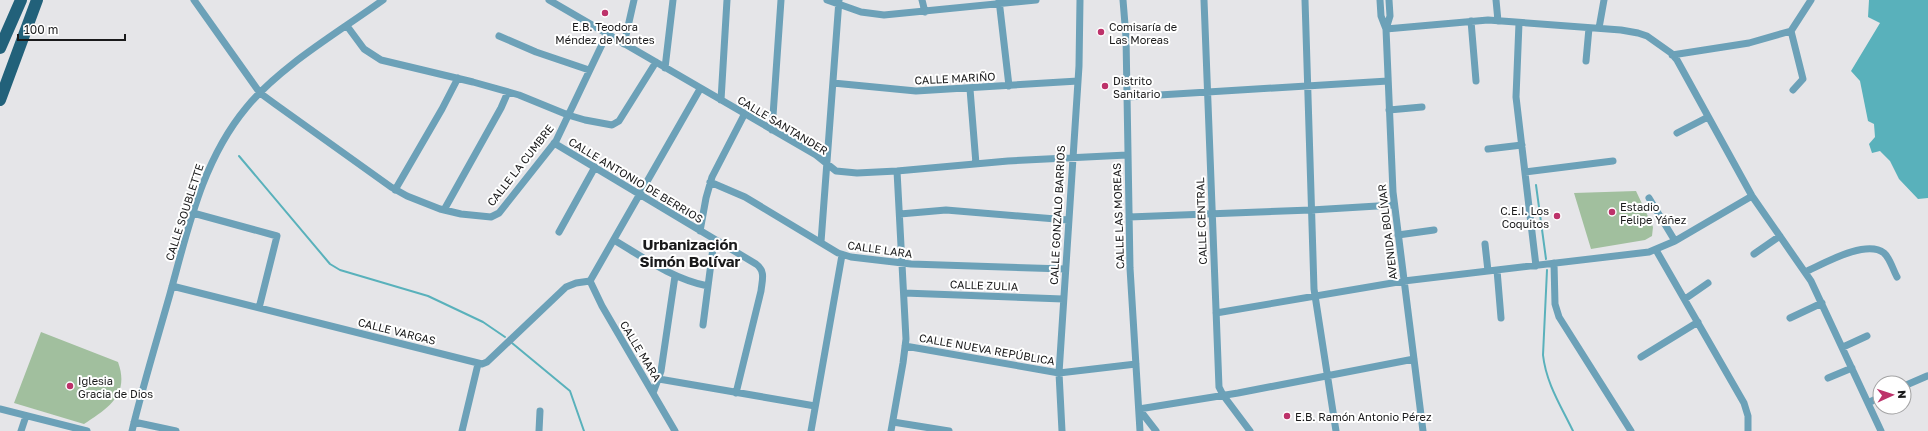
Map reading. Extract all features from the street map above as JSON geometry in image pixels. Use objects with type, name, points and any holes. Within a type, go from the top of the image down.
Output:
[{"type":"main road","points":[[0,48],[21,0]]},
{"type":"main road","points":[[0,100],[37,0]]},
{"type":"street","name":"CALLE LA CUMBRE","points":[[194,0],[260,93],[395,190],[444,210],[483,217],[495,216],[554,143],[607,34]]},
{"type":"street","name":"CALLE SOUBLETTE","points":[[132,431],[193,213],[203,182],[220,146],[246,108],[289,67],[383,0]]},
{"type":"street","name":"CALLE SANTANDER","points":[[549,0],[721,100],[744,115],[821,158],[836,171],[897,171],[976,164],[1127,155]]},
{"type":"street","points":[[624,44],[634,0]]},
{"type":"street","points":[[665,68],[673,0]]},
{"type":"street","points":[[721,100],[727,0]]},
{"type":"street","points":[[772,130],[781,0]]},
{"type":"street","points":[[827,0],[839,2],[872,14],[893,15],[999,2],[1036,0]]},
{"type":"street","points":[[922,0],[925,12]]},
{"type":"street","name":"CALLE GONZALO BARRIOS","points":[[1062,431],[1059,373],[1078,81],[1080,0]]},
{"type":"street","name":"CALLE LAS MOREAS","points":[[1123,0],[1126,37],[1129,217],[1140,431]]},
{"type":"street","name":"CALLE CENTRAL","points":[[1204,0],[1219,387],[1222,395],[1250,431]]},
{"type":"street","points":[[1305,0],[1315,298],[1336,431]]},
{"type":"street","name":"AVENIDA BOLÍVAR","points":[[1380,0],[1381,16],[1386,29],[1394,205],[1423,431]]},
{"type":"street","name":"AVENIDA BOLÍVAR","points":[[1386,29],[1390,16],[1389,0]]},
{"type":"street","points":[[1496,0],[1498,21]]},
{"type":"street","points":[[1599,28],[1604,0]]},
{"type":"street","points":[[1672,55],[1749,43],[1791,31],[1811,0]]},
{"type":"street","points":[[821,242],[839,2]]},
{"type":"street","points":[[999,2],[1009,86]]},
{"type":"street","points":[[1386,29],[1471,21],[1498,21],[1599,28],[1638,33],[1659,44],[1672,55],[1685,75],[1752,196],[1805,272],[1822,303],[1880,431]]},
{"type":"street","points":[[1471,21],[1476,81]]},
{"type":"street","points":[[1519,23],[1516,87],[1536,266]]},
{"type":"street","points":[[347,26],[364,49],[375,57],[392,63],[458,78],[508,92],[568,115],[610,124],[617,123],[656,62]]},
{"type":"street","points":[[1586,61],[1589,28]]},
{"type":"street","points":[[1791,31],[1803,79],[1793,90]]},
{"type":"street","points":[[499,36],[536,52],[589,70]]},
{"type":"street","points":[[395,190],[442,109],[458,78]]},
{"type":"street","name":"CALLE MARIÑO","points":[[833,83],[906,91],[970,89],[1078,81]]},
{"type":"street","points":[[1127,97],[1388,81]]},
{"type":"street","points":[[462,431],[478,364],[487,362],[566,287],[576,282],[590,281],[700,89]]},
{"type":"street","points":[[970,89],[976,164]]},
{"type":"street","points":[[444,210],[501,108],[508,92]]},
{"type":"street","points":[[1389,110],[1422,107]]},
{"type":"street","points":[[700,231],[710,182],[744,115]]},
{"type":"street","points":[[1677,133],[1708,117]]},
{"type":"street","name":"CALLE ANTONIO DE BERRIOS","points":[[554,143],[756,264],[761,269],[763,275],[761,292],[736,393]]},
{"type":"street","points":[[1488,149],[1522,145]]},
{"type":"street","points":[[1525,172],[1613,161]]},
{"type":"street","points":[[559,232],[595,167]]},
{"type":"street","points":[[891,431],[905,346],[904,293],[897,171]]},
{"type":"street","name":"CALLE LARA","points":[[710,182],[745,198],[842,255],[902,263],[1065,269]]},
{"type":"street","points":[[1216,313],[1315,298],[1404,281],[1626,255],[1656,250],[1675,241],[1752,196]]},
{"type":"street","points":[[1649,198],[1675,241]]},
{"type":"street","points":[[1129,217],[1212,215],[1394,205]]},
{"type":"street","points":[[900,214],[946,210],[1068,220]]},
{"type":"street","points":[[193,213],[277,236],[259,308]]},
{"type":"street","points":[[1398,235],[1434,230]]},
{"type":"street","points":[[1754,254],[1780,236]]},
{"type":"street","points":[[614,240],[676,276],[691,283],[708,286]]},
{"type":"street","points":[[703,325],[714,240]]},
{"type":"street","points":[[1485,244],[1488,271]]},
{"type":"street","points":[[1805,272],[1846,254],[1868,249],[1876,250],[1884,254],[1897,277]]},
{"type":"street","points":[[1656,250],[1744,403],[1748,416],[1748,431]]},
{"type":"street","points":[[811,431],[842,255]]},
{"type":"street","points":[[1554,263],[1555,304],[1559,317],[1631,431]]},
{"type":"street","points":[[1496,270],[1501,318]]},
{"type":"street","points":[[653,393],[659,379],[676,276]]},
{"type":"street","name":"CALLE MARA","points":[[590,281],[602,306],[675,431]]},
{"type":"street","points":[[1685,299],[1708,283]]},
{"type":"street","name":"CALLE VARGAS","points":[[172,286],[478,364]]},
{"type":"street","name":"CALLE ZULIA","points":[[904,293],[1063,299]]},
{"type":"street","points":[[1790,318],[1822,303]]},
{"type":"street","points":[[1641,357],[1698,322]]},
{"type":"street","points":[[1842,347],[1867,336]]},
{"type":"street","name":"CALLE NUEVA REPÚBLICA","points":[[905,346],[1059,373],[1136,364]]},
{"type":"street","points":[[1156,431],[1139,409],[1414,359]]},
{"type":"street","points":[[1828,378],[1852,368]]},
{"type":"street","points":[[1912,383],[1927,376]]},
{"type":"street","points":[[659,379],[815,406]]},
{"type":"street","points":[[1868,403],[1872,401]]},
{"type":"street","points":[[0,409],[74,430],[86,431]]},
{"type":"street","points":[[539,431],[540,411]]},
{"type":"street","points":[[21,431],[26,416]]},
{"type":"street","points":[[134,422],[176,431]]},
{"type":"street","points":[[893,422],[949,431]]},
{"type":"green space","name":"Estadio Felipe Yáñez","points":[[1636,191],[1653,227],[1652,236],[1645,240],[1591,249],[1574,193]]},
{"type":"green space","points":[[41,332],[118,362],[121,373],[119,392],[108,406],[84,424],[14,403]]},
{"type":"water","points":[[1869,0],[1928,0],[1928,198],[1918,199],[1899,179],[1890,161],[1880,151],[1872,153],[1869,144],[1875,137],[1874,124],[1868,121],[1860,81],[1851,71],[1880,23],[1868,17]]},
{"type":"waterway","points":[[239,156],[330,264],[340,270],[428,296],[483,322],[505,337]]},
{"type":"waterway","points":[[1536,185],[1546,259]]},
{"type":"waterway","points":[[1547,270],[1543,355],[1547,375],[1573,431]]},
{"type":"waterway","points":[[512,343],[570,391],[584,431]]},
{"type":"place","name":"E.B. Teodora Méndez de Montes","points":[[605,13]]},
{"type":"place","name":"Comisaría de Las Moreas","points":[[1101,32]]},
{"type":"place","name":"Distrito Sanitario","points":[[1105,86]]},
{"type":"place","name":"Estadio Felipe Yáñez","points":[[1612,212]]},
{"type":"place","name":"C.E.I. Los Coquitos","points":[[1557,216]]},
{"type":"place","name":"Iglesia Gracia de Dios","points":[[70,386]]},
{"type":"place","name":"E.B. Ramón Antonio Pérez","points":[[1287,416]]},
{"type":"district","name":"Urbanización Simón Bolívar","points":[[690,252]]}]
